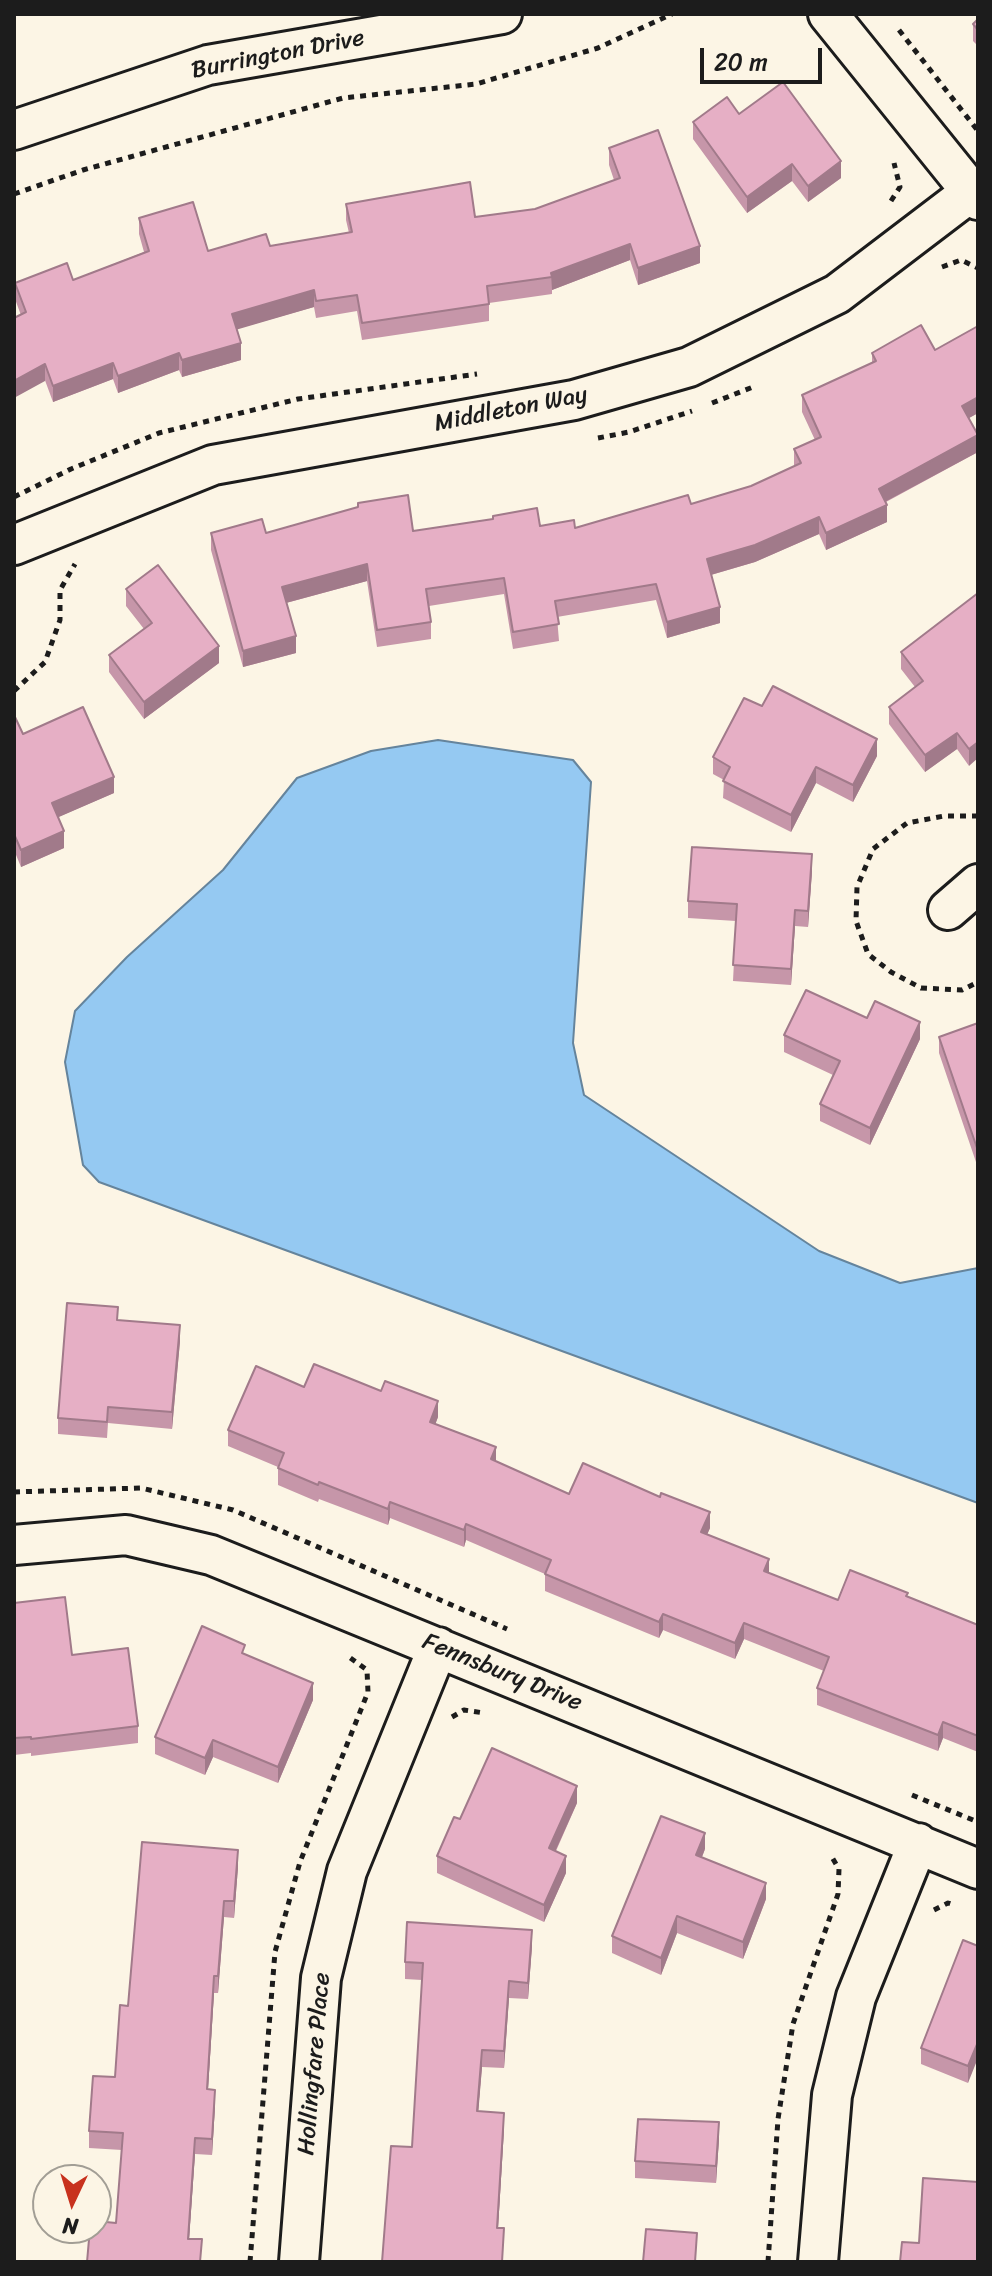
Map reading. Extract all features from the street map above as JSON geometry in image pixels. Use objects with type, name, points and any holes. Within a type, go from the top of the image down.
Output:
[{"type":"street","name":"Burrington Drive","points":[[14,130],[208,65],[502,14]]},
{"type":"street","points":[[828,14],[974,196]]},
{"type":"street","name":"Middleton Way","points":[[14,545],[213,465],[574,400],[689,367],[837,294],[974,196]]},
{"type":"street","points":[[948,910],[978,884]]},
{"type":"street","name":"Fennsbury Drive","points":[[14,1545],[126,1535],[211,1555],[978,1869]]},
{"type":"street","name":"Hollingfare Place","points":[[299,2262],[321,1978],[347,1871],[438,1647]]},
{"type":"street","points":[[818,2262],[832,2095],[856,1997],[918,1843]]},
{"type":"path","points":[[14,194],[83,170],[343,98],[476,84],[598,48],[672,14]]},
{"type":"path","points":[[899,30],[978,131]]},
{"type":"path","points":[[886,153],[895,164],[900,187],[889,206]]},
{"type":"path","points":[[935,273],[946,264],[961,260],[978,268]]},
{"type":"path","points":[[14,497],[71,469],[159,433],[298,399],[489,372]]},
{"type":"path","points":[[587,439],[629,432],[753,387]]},
{"type":"path","points":[[14,691],[45,662],[60,620],[60,590],[77,561]]},
{"type":"path","points":[[978,816],[944,816],[907,823],[873,849],[857,887],[856,921],[868,954],[891,972],[921,988],[962,990],[978,982]]},
{"type":"path","points":[[250,2262],[275,1952],[300,1862],[368,1692],[367,1670],[346,1655]]},
{"type":"path","points":[[447,1720],[464,1710],[496,1718]]},
{"type":"path","points":[[768,2262],[778,2119],[793,2024],[838,1894],[839,1869],[832,1854],[819,1849]]},
{"type":"path","points":[[931,1912],[948,1903],[966,1909]]},
{"type":"water","points":[[438,740],[573,760],[591,782],[573,1043],[584,1095],[819,1251],[900,1283],[978,1268],[978,1503],[99,1182],[83,1165],[65,1062],[75,1011],[127,957],[223,870],[297,778],[371,751]]},
{"type":"building","points":[[783,82],[841,161],[808,186],[792,164],[747,197],[693,122],[727,97],[739,114]]},
{"type":"building","points":[[658,130],[700,246],[638,268],[630,244],[551,273],[552,277],[487,286],[489,304],[362,323],[357,295],[316,301],[314,290],[232,314],[241,343],[182,360],[179,353],[118,376],[113,363],[53,386],[45,364],[14,381],[14,318],[26,312],[15,283],[67,263],[73,280],[149,251],[139,218],[193,202],[208,251],[266,234],[270,246],[352,232],[346,204],[470,182],[475,217],[535,209],[620,178],[609,148]]},
{"type":"building","points":[[921,325],[935,350],[978,326],[978,397],[962,406],[978,435],[879,489],[887,505],[826,533],[819,517],[755,545],[707,559],[720,607],[667,622],[656,584],[555,601],[559,624],[513,632],[504,578],[426,589],[431,622],[377,630],[367,564],[282,587],[296,636],[243,651],[211,533],[262,519],[266,533],[358,507],[358,503],[408,495],[413,531],[493,519],[493,516],[537,508],[540,526],[574,520],[575,528],[688,495],[691,504],[751,486],[801,463],[794,449],[821,437],[802,395],[876,361],[872,353]]},
{"type":"building","points":[[158,565],[219,646],[144,702],[109,655],[152,623],[126,589]]},
{"type":"building","points":[[978,593],[978,742],[969,749],[957,733],[925,755],[889,707],[923,681],[901,652]]},
{"type":"building","points":[[773,686],[877,739],[853,785],[816,767],[791,815],[723,781],[730,767],[713,757],[744,698],[762,706]]},
{"type":"building","points":[[83,707],[114,777],[52,803],[64,831],[21,850],[14,834],[14,718],[23,734]]},
{"type":"building","points":[[692,847],[812,854],[808,911],[795,910],[791,969],[733,965],[737,904],[688,901]]},
{"type":"building","points":[[806,990],[867,1018],[875,1001],[920,1022],[870,1128],[820,1104],[840,1061],[784,1035]]},
{"type":"building","points":[[978,1023],[978,1148],[977,1148],[939,1037]]},
{"type":"building","points":[[67,1303],[118,1307],[117,1320],[180,1325],[172,1412],[108,1407],[107,1422],[58,1418]]},
{"type":"building","points":[[314,1364],[381,1391],[385,1381],[438,1401],[430,1422],[496,1447],[491,1459],[569,1494],[583,1463],[660,1497],[661,1493],[710,1512],[701,1532],[769,1559],[764,1571],[838,1600],[850,1570],[978,1625],[978,1736],[943,1722],[938,1735],[817,1688],[829,1657],[744,1623],[735,1643],[663,1614],[659,1622],[545,1574],[551,1560],[466,1524],[464,1530],[390,1502],[388,1509],[319,1482],[318,1485],[278,1468],[284,1453],[228,1430],[256,1366],[304,1387]]},
{"type":"building","points":[[65,1597],[72,1655],[128,1648],[138,1726],[31,1739],[14,1738],[14,1603]]},
{"type":"building","points":[[202,1626],[245,1645],[242,1653],[313,1683],[278,1767],[213,1740],[205,1758],[155,1737]]},
{"type":"building","points":[[492,1748],[577,1786],[549,1848],[566,1856],[544,1905],[437,1856],[454,1817],[460,1819]]},
{"type":"building","points":[[661,1816],[705,1833],[696,1855],[766,1883],[743,1942],[677,1916],[661,1958],[612,1936]]},
{"type":"building","points":[[142,1842],[238,1850],[234,1901],[224,1901],[218,1976],[214,1976],[207,2089],[215,2090],[212,2139],[195,2138],[188,2239],[202,2239],[200,2262],[87,2262],[89,2244],[112,2244],[123,2133],[89,2131],[93,2076],[115,2077],[120,2005],[128,2006]]},
{"type":"building","points":[[407,1922],[532,1930],[528,1983],[509,1981],[504,2051],[482,2050],[477,2111],[504,2113],[497,2228],[504,2228],[502,2262],[382,2262],[391,2146],[412,2147],[423,1963],[405,1962]]},
{"type":"building","points":[[963,1940],[978,1946],[978,2042],[968,2066],[921,2048]]},
{"type":"building","points":[[638,2119],[719,2122],[716,2166],[635,2161]]},
{"type":"building","points":[[923,2178],[978,2182],[978,2262],[900,2262],[902,2242],[919,2243]]},
{"type":"building","points":[[646,2229],[697,2233],[695,2262],[643,2262]]}]
